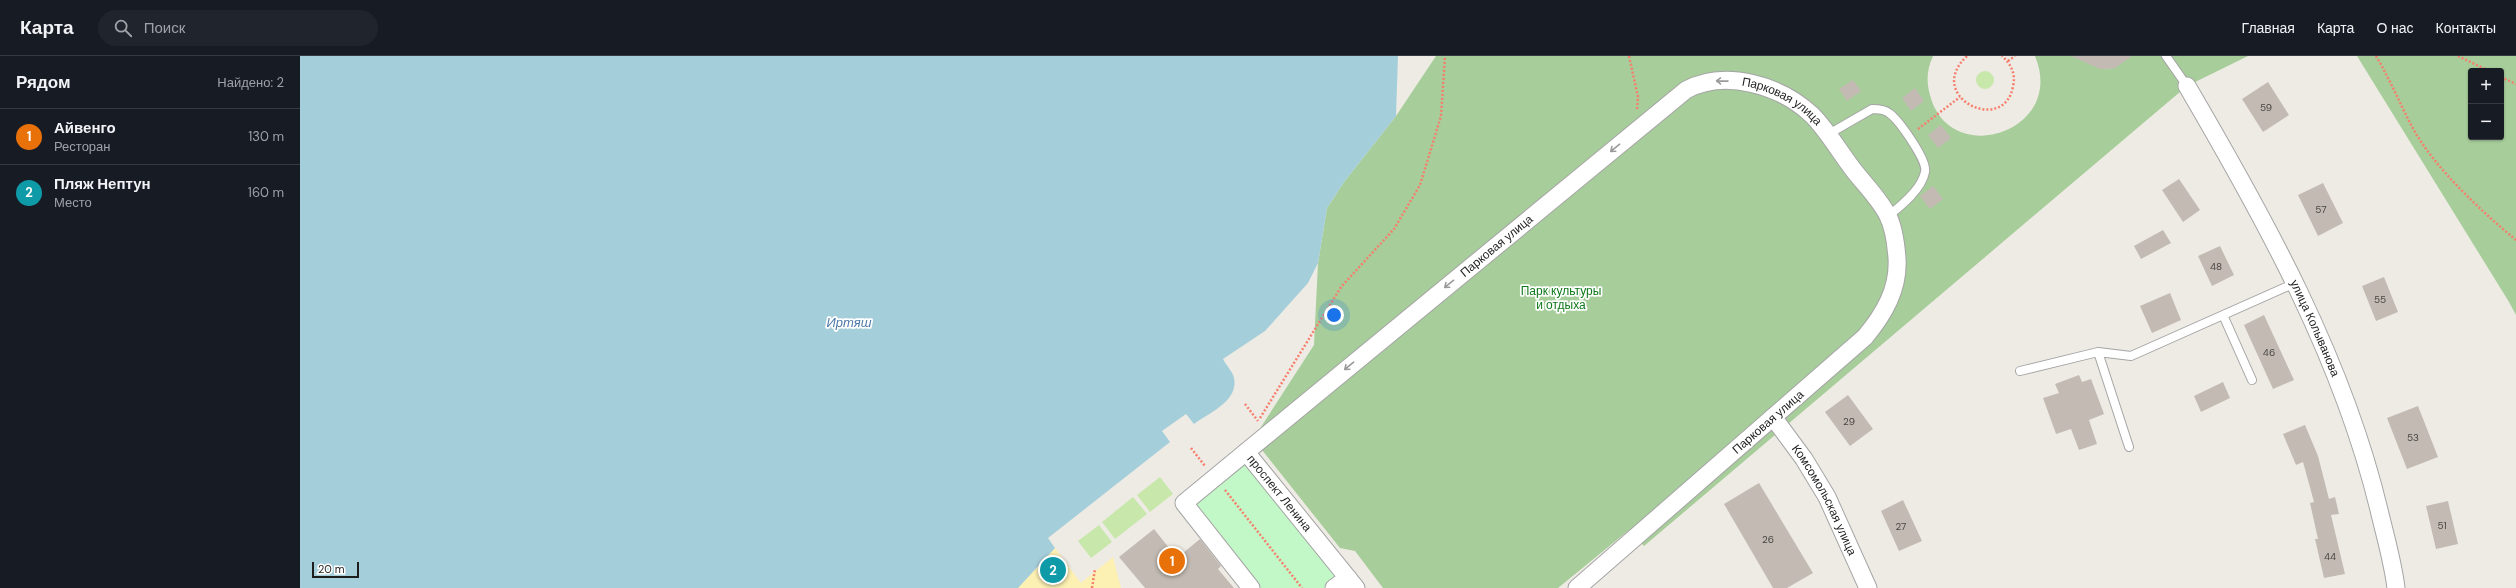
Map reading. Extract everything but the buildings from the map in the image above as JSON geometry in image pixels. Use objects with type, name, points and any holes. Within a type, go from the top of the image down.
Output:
[{"type":"street","name":"Парковая улица","points":[[1249,450],[1686,90],[1700,82],[1718,81],[1740,82],[1772,90],[1794,101],[1812,115],[1888,216],[1897,259],[1896,278],[1891,298],[1880,319],[1865,337],[1577,588]]},
{"type":"street","name":"улица Колыванова","points":[[2187,86],[2246,186],[2295,283],[2335,373],[2368,461],[2396,588]]},
{"type":"street","name":"Комсомольская улица","points":[[1773,417],[1804,459],[1827,497],[1868,588]]},
{"type":"street","name":"проспект Ленина","points":[[1251,588],[1184,502],[1249,450],[1352,583]]},
{"type":"street","points":[[1334,588],[1352,583]]},
{"type":"lane","points":[[2166,56],[2187,86]]},
{"type":"lane","points":[[1827,134],[1872,109],[1889,113],[1908,136],[1924,160],[1926,171],[1922,180],[1888,216]]},
{"type":"lane","points":[[2020,371],[2098,352],[2131,356],[2295,283]]},
{"type":"lane","points":[[2223,315],[2252,380]]},
{"type":"lane","points":[[2098,352],[2129,447]]},
{"type":"path","points":[[1249,450],[1258,421],[1341,287],[1394,229],[1420,185],[1441,116],[1445,56]]},
{"type":"path","points":[[1630,56],[1638,97],[1636,131]]},
{"type":"path","points":[[1967,56],[1956,70],[1955,80],[1960,97],[1976,109],[1990,109],[2003,104],[2013,88],[2012,69],[2008,61],[2002,56]]},
{"type":"path","points":[[2008,61],[2015,56]]},
{"type":"path","points":[[2376,56],[2393,84],[2416,132],[2443,168],[2482,212],[2516,240]]},
{"type":"path","points":[[2458,56],[2483,68]]},
{"type":"path","points":[[2504,78],[2516,84]]},
{"type":"path","points":[[1908,136],[1960,97]]},
{"type":"path","points":[[1244,404],[1258,421]]},
{"type":"path","points":[[1191,448],[1302,588]]},
{"type":"path","points":[[1092,588],[1095,569]]},
{"type":"green space","name":"Парк культуры и отдыха","points":[[1436,56],[1933,56],[1928,70],[1928,85],[1930,95],[1941,118],[1959,131],[1980,136],[2002,132],[2021,122],[2035,105],[2040,83],[2035,56],[2085,56],[2102,68],[2110,69],[2126,56],[2248,56],[2187,86],[1644,546],[1629,530],[1558,588],[1383,588],[1355,551],[1340,548],[1262,450],[1261,427],[1314,345],[1318,263],[1327,208],[1344,182],[1396,116]]},
{"type":"green space","points":[[2357,56],[2516,56],[2516,315],[2509,302]]},
{"type":"green space","points":[[1985,71],[1991,74],[1994,80],[1991,86],[1985,89],[1979,86],[1976,80],[1979,74]]},
{"type":"green space","points":[[1244,458],[1340,577],[1325,588],[1259,588],[1191,502]]},
{"type":"green space","points":[[1160,477],[1173,494],[1150,512],[1137,495]]},
{"type":"green space","points":[[1133,497],[1147,514],[1115,539],[1102,522]]},
{"type":"green space","points":[[1099,525],[1112,542],[1091,558],[1078,541]]},
{"type":"sand","points":[[1055,548],[1081,583],[1113,557],[1121,588],[1018,588]]},
{"type":"water","name":"Иртяш","points":[[300,56],[1398,56],[1396,116],[1344,182],[1327,208],[1318,263],[1308,283],[1265,331],[1223,359],[1234,378],[1232,393],[1227,400],[1222,406],[1194,424],[1186,414],[1162,431],[1170,442],[1048,538],[1055,548],[1018,588],[300,588]]},
{"type":"place","name":"Айвенго","points":[[1172,561]]},
{"type":"place","name":"Пляж Нептун","points":[[1053,570]]}]
